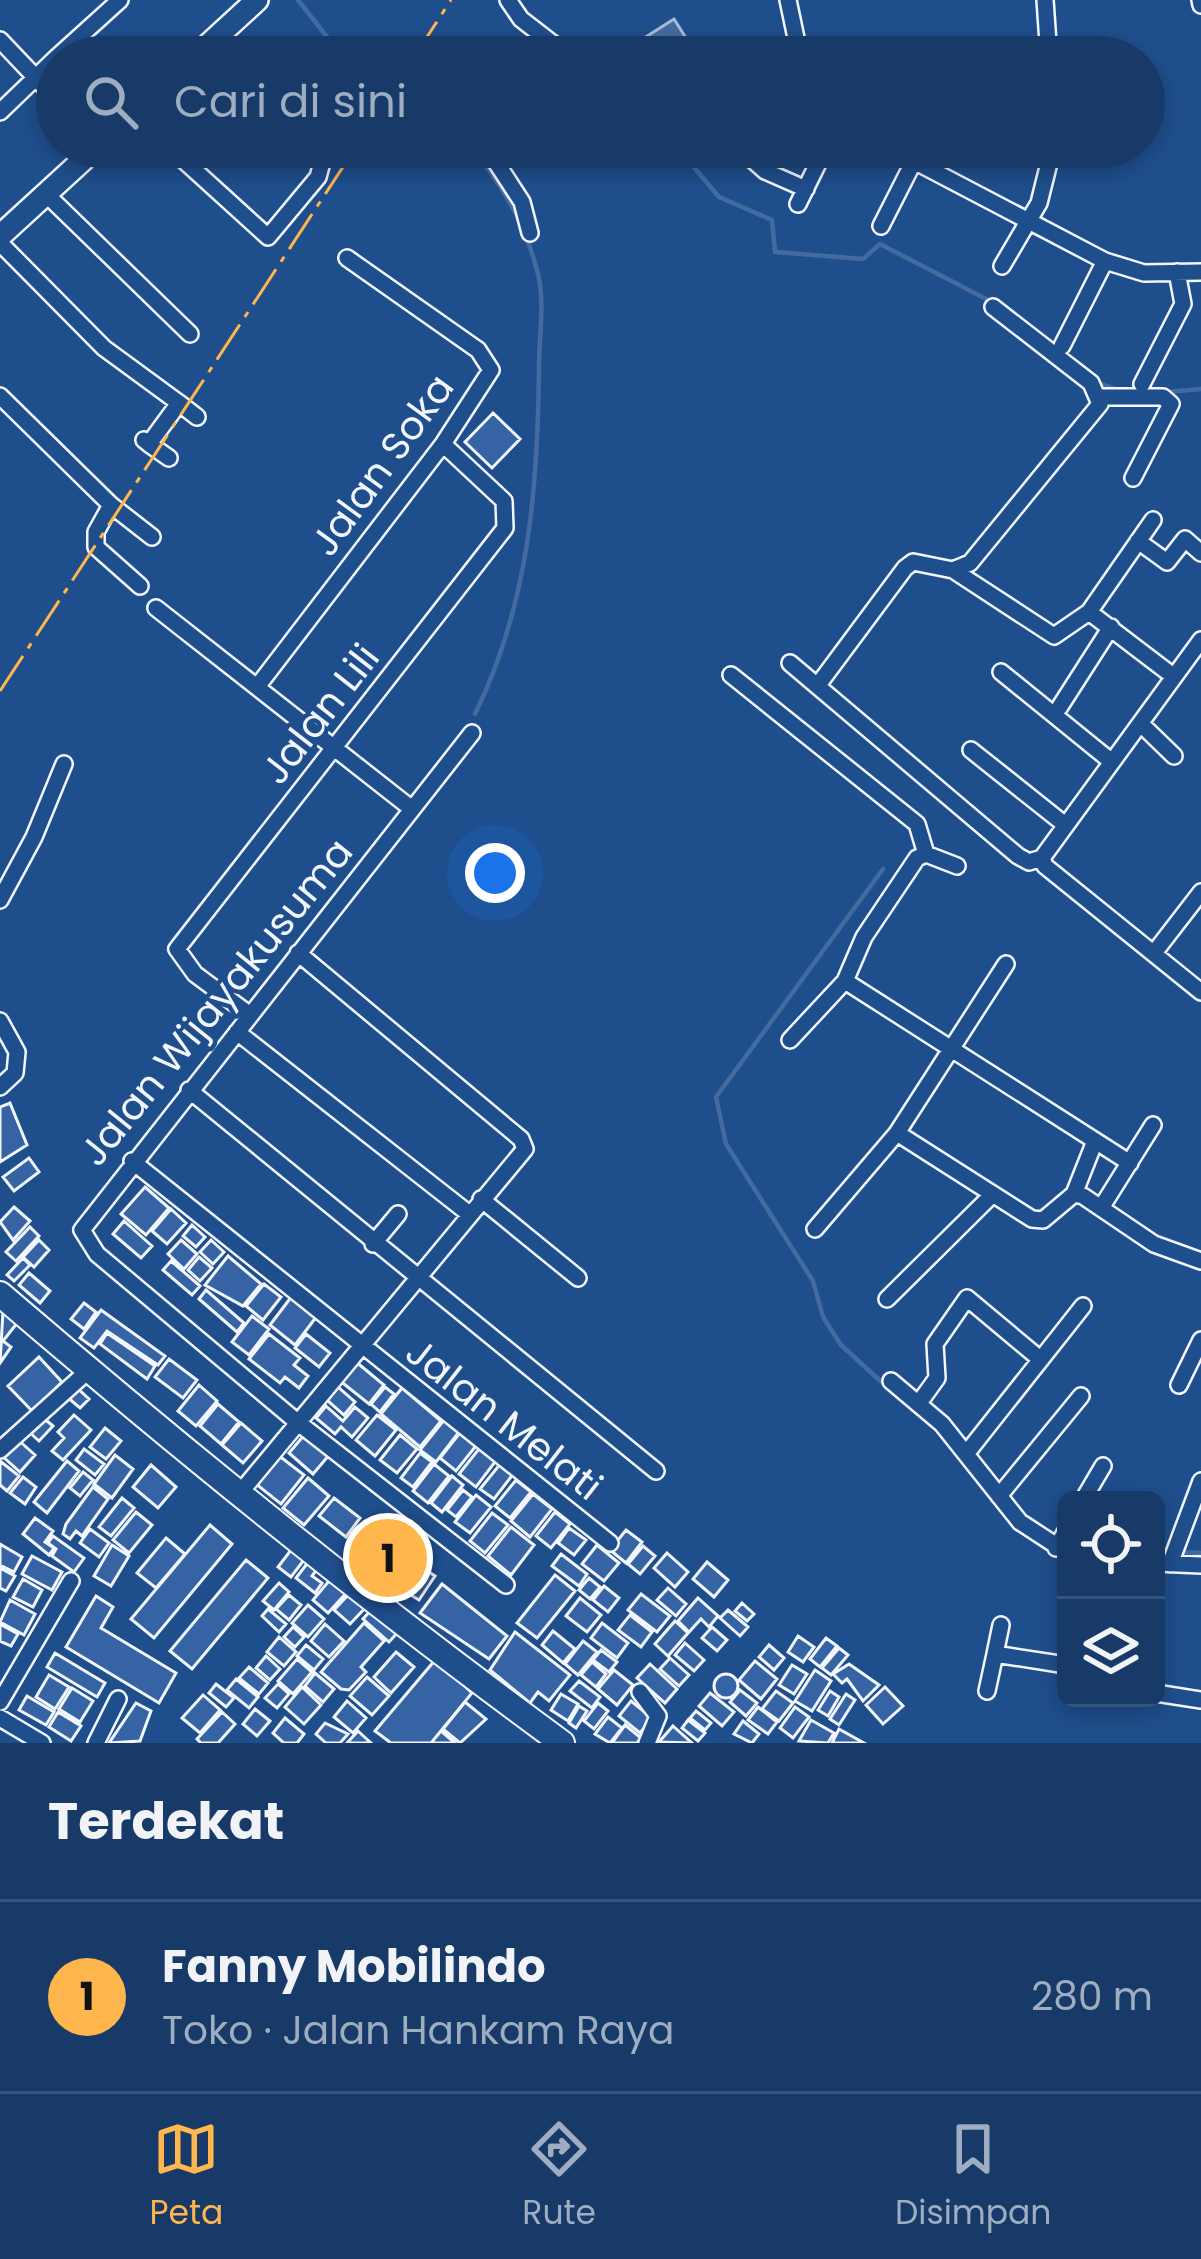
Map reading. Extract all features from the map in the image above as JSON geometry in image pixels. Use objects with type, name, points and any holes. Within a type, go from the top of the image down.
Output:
[{"type":"main road","points":[[0,1294],[239,1494],[562,1743]]},
{"type":"street","points":[[80,36],[119,0]]},
{"type":"street","points":[[223,36],[256,0]]},
{"type":"street","points":[[508,0],[521,19],[545,36]]},
{"type":"street","points":[[788,0],[796,36]]},
{"type":"street","points":[[1045,0],[1048,36]]},
{"type":"street","points":[[0,40],[36,76],[0,112]]},
{"type":"street","points":[[75,168],[0,240],[104,348],[197,417]]},
{"type":"street","points":[[192,168],[268,238],[322,168]]},
{"type":"street","points":[[499,168],[522,202],[530,232]]},
{"type":"street","points":[[762,168],[802,196],[816,168]]},
{"type":"street","points":[[881,226],[908,168]]},
{"type":"street","points":[[938,168],[1105,261],[1144,273],[1201,272]]},
{"type":"street","points":[[1001,266],[1028,222],[1050,168]]},
{"type":"street","points":[[47,194],[190,334]]},
{"type":"street","name":"Jalan Soka","points":[[257,687],[443,444],[491,370],[478,350],[347,259]]},
{"type":"street","points":[[1062,346],[1105,261]]},
{"type":"street","points":[[1142,384],[1183,304],[1177,272]]},
{"type":"street","points":[[992,307],[1091,383],[1100,397]]},
{"type":"street","points":[[0,396],[111,505],[152,537]]},
{"type":"street","points":[[1100,397],[1163,398],[1171,404],[1133,478]]},
{"type":"street","points":[[953,570],[970,563],[1100,397]]},
{"type":"street","points":[[169,458],[147,442],[179,403]]},
{"type":"street","name":"Jalan Lili","points":[[250,1015],[195,974],[177,949],[505,528],[504,501],[443,444]]},
{"type":"street","points":[[111,505],[96,532],[96,547],[140,586]]},
{"type":"street","points":[[818,685],[913,562],[953,570],[1054,636],[1090,612],[1153,520]]},
{"type":"street","points":[[1138,541],[1167,562],[1185,539],[1201,553]]},
{"type":"street","points":[[156,608],[412,808]]},
{"type":"street","points":[[1090,612],[1173,676]]},
{"type":"street","points":[[1059,708],[1111,627]]},
{"type":"street","points":[[790,663],[1029,862],[1042,858],[1201,640]]},
{"type":"street","points":[[1000,672],[1112,762]]},
{"type":"street","points":[[731,675],[917,824],[926,854]]},
{"type":"street","points":[[1141,724],[1174,756]]},
{"type":"street","name":"Jalan Wijayakusuma","points":[[296,1421],[84,1240],[83,1222],[472,733]]},
{"type":"street","points":[[971,750],[1064,824]]},
{"type":"street","points":[[0,900],[29,849],[64,764]]},
{"type":"street","points":[[790,1040],[844,981],[864,937],[917,858],[926,854],[957,866]]},
{"type":"street","points":[[1042,858],[1045,866],[1199,987]]},
{"type":"street","points":[[1154,952],[1201,892]]},
{"type":"street","points":[[239,1494],[468,1213],[521,1156],[524,1143],[298,953]]},
{"type":"street","points":[[815,1228],[897,1133],[1006,964]]},
{"type":"street","points":[[844,981],[1130,1162]]},
{"type":"street","points":[[0,1022],[16,1052],[15,1073],[0,1087]]},
{"type":"street","points":[[237,1032],[468,1213]]},
{"type":"street","points":[[189,1090],[656,1471]]},
{"type":"street","points":[[1101,1208],[1153,1125]]},
{"type":"street","points":[[897,1133],[1032,1219],[1043,1220],[1075,1194],[1095,1141]]},
{"type":"street","name":"Jalan Melati","points":[[132,1161],[358,1347],[610,1543]]},
{"type":"street","points":[[887,1299],[993,1194]]},
{"type":"street","points":[[1075,1194],[1154,1244],[1201,1261]]},
{"type":"street","points":[[481,1199],[578,1278]]},
{"type":"street","points":[[373,1244],[398,1214]]},
{"type":"street","points":[[919,1403],[937,1378],[934,1344],[967,1298],[1040,1359]]},
{"type":"street","points":[[966,1454],[1083,1306]]},
{"type":"street","points":[[1179,1385],[1201,1340]]},
{"type":"street","points":[[0,1450],[89,1370]]},
{"type":"street","points":[[891,1381],[919,1403],[966,1454],[1020,1522],[1057,1547]]},
{"type":"street","points":[[999,1496],[1081,1396]]},
{"type":"street","points":[[296,1421],[506,1585]]},
{"type":"street","points":[[1088,1491],[1103,1466]]},
{"type":"street","points":[[1165,1559],[1201,1481]]},
{"type":"street","points":[[1165,1563],[1201,1565]]},
{"type":"street","points":[[0,1702],[71,1582]]},
{"type":"street","points":[[987,1690],[1001,1625]]},
{"type":"street","points":[[995,1654],[1057,1664]]},
{"type":"street","points":[[640,1692],[658,1716],[647,1743]]},
{"type":"street","points":[[1165,1694],[1201,1700]]},
{"type":"street","points":[[96,1743],[118,1699]]},
{"type":"street","points":[[0,1718],[42,1743]]},
{"type":"water","points":[[674,19],[685,36],[647,36]]},
{"type":"building","points":[[493,413],[520,439],[492,468],[465,442]]},
{"type":"building","points":[[10,1103],[27,1145],[0,1162],[0,1107]]},
{"type":"building","points":[[29,1158],[39,1172],[14,1191],[3,1177]]},
{"type":"building","points":[[145,1187],[169,1208],[146,1235],[121,1214]]},
{"type":"building","points":[[14,1207],[30,1221],[13,1240],[0,1222]]},
{"type":"building","points":[[171,1209],[186,1223],[167,1244],[152,1231]]},
{"type":"building","points":[[124,1221],[152,1246],[141,1258],[113,1234]]},
{"type":"building","points":[[192,1225],[205,1237],[196,1247],[183,1236]]},
{"type":"building","points":[[30,1227],[39,1236],[16,1261],[6,1252]]},
{"type":"building","points":[[39,1240],[49,1250],[34,1267],[23,1257]]},
{"type":"building","points":[[181,1240],[197,1254],[184,1269],[168,1254]]},
{"type":"building","points":[[211,1240],[224,1252],[213,1264],[200,1252]]},
{"type":"building","points":[[228,1256],[261,1284],[243,1306],[205,1285]]},
{"type":"building","points":[[199,1257],[212,1268],[200,1281],[188,1270]]},
{"type":"building","points":[[23,1258],[30,1265],[14,1281],[7,1275]]},
{"type":"building","points":[[171,1261],[200,1286],[192,1295],[163,1270]]},
{"type":"building","points":[[29,1273],[50,1291],[40,1303],[19,1285]]},
{"type":"building","points":[[264,1284],[281,1297],[263,1320],[246,1306]]},
{"type":"building","points":[[206,1290],[244,1323],[237,1332],[199,1299]]},
{"type":"building","points":[[292,1296],[317,1316],[295,1345],[270,1325]]},
{"type":"building","points":[[84,1303],[96,1312],[84,1329],[71,1319]]},
{"type":"building","points":[[101,1310],[165,1356],[158,1365],[107,1331],[94,1348],[80,1338]]},
{"type":"building","points":[[3,1311],[18,1322],[3,1341],[11,1347],[0,1363]]},
{"type":"building","points":[[252,1316],[269,1329],[249,1355],[232,1342]]},
{"type":"building","points":[[107,1333],[155,1366],[147,1379],[100,1344]]},
{"type":"building","points":[[269,1334],[300,1358],[294,1365],[308,1376],[299,1388],[285,1377],[280,1383],[249,1359]]},
{"type":"building","points":[[306,1334],[330,1353],[319,1367],[295,1348]]},
{"type":"building","points":[[39,1357],[62,1382],[32,1411],[8,1386]]},
{"type":"building","points":[[169,1359],[197,1380],[183,1398],[155,1377]]},
{"type":"building","points":[[355,1361],[384,1385],[369,1404],[339,1380]]},
{"type":"building","points":[[199,1385],[217,1401],[196,1426],[178,1411]]},
{"type":"building","points":[[75,1386],[89,1399],[80,1408],[66,1396]]},
{"type":"building","points":[[338,1387],[355,1402],[344,1415],[327,1400]]},
{"type":"building","points":[[385,1387],[394,1394],[380,1412],[371,1404]]},
{"type":"building","points":[[402,1388],[441,1421],[420,1447],[381,1414]]},
{"type":"building","points":[[218,1404],[239,1422],[221,1444],[200,1426]]},
{"type":"building","points":[[326,1406],[343,1421],[355,1407],[368,1418],[352,1437],[341,1427],[335,1434],[316,1418]]},
{"type":"building","points":[[74,1415],[91,1430],[63,1460],[52,1451],[64,1438],[58,1432]]},
{"type":"building","points":[[377,1415],[396,1430],[375,1456],[356,1440]]},
{"type":"building","points":[[41,1416],[53,1426],[39,1441],[28,1431]]},
{"type":"building","points":[[444,1420],[459,1432],[436,1462],[420,1450]]},
{"type":"building","points":[[241,1423],[262,1441],[243,1463],[222,1445]]},
{"type":"building","points":[[105,1428],[121,1441],[106,1459],[90,1447]]},
{"type":"building","points":[[463,1429],[479,1442],[456,1471],[440,1458]]},
{"type":"building","points":[[306,1433],[330,1454],[313,1474],[289,1453]]},
{"type":"building","points":[[400,1435],[417,1449],[397,1473],[380,1460]]},
{"type":"building","points":[[16,1438],[35,1455],[20,1472],[1,1455]]},
{"type":"building","points":[[482,1445],[498,1458],[476,1487],[459,1474]]},
{"type":"building","points":[[84,1449],[104,1464],[95,1475],[76,1460]]},
{"type":"building","points":[[420,1453],[432,1462],[413,1487],[401,1478]]},
{"type":"building","points":[[115,1455],[133,1469],[112,1498],[94,1484]]},
{"type":"building","points":[[278,1455],[304,1475],[281,1504],[256,1484]]},
{"type":"building","points":[[0,1461],[19,1476],[7,1491],[0,1485]]},
{"type":"building","points":[[67,1461],[79,1471],[47,1513],[34,1502]]},
{"type":"building","points":[[501,1463],[514,1473],[494,1499],[480,1489]]},
{"type":"building","points":[[434,1464],[449,1476],[428,1503],[413,1491]]},
{"type":"building","points":[[151,1465],[176,1487],[158,1508],[133,1487]]},
{"type":"building","points":[[83,1472],[93,1480],[80,1496],[70,1488]]},
{"type":"building","points":[[452,1476],[463,1485],[442,1512],[431,1503]]},
{"type":"building","points":[[23,1477],[36,1487],[25,1504],[10,1493]]},
{"type":"building","points":[[308,1478],[329,1496],[304,1525],[283,1508]]},
{"type":"building","points":[[516,1480],[531,1492],[510,1518],[495,1506]]},
{"type":"building","points":[[93,1487],[108,1499],[82,1536],[76,1531],[70,1539],[63,1534],[66,1524]]},
{"type":"building","points":[[463,1490],[472,1497],[456,1517],[447,1510]]},
{"type":"building","points":[[533,1494],[552,1509],[530,1537],[511,1521]]},
{"type":"building","points":[[476,1495],[491,1507],[470,1533],[455,1522]]},
{"type":"building","points":[[122,1498],[134,1508],[111,1536],[99,1527]]},
{"type":"building","points":[[334,1498],[360,1518],[346,1537],[319,1516]]},
{"type":"building","points":[[136,1512],[152,1525],[129,1553],[113,1540]]},
{"type":"building","points":[[555,1512],[570,1524],[551,1548],[536,1536]]},
{"type":"building","points":[[492,1513],[508,1525],[485,1553],[470,1541]]},
{"type":"building","points":[[35,1518],[53,1531],[45,1542],[54,1548],[49,1555],[23,1534]]},
{"type":"building","points":[[210,1525],[232,1544],[154,1638],[131,1619]]},
{"type":"building","points":[[392,1526],[417,1545],[384,1588],[359,1571]]},
{"type":"building","points":[[511,1527],[534,1545],[511,1575],[488,1556]]},
{"type":"building","points":[[569,1528],[586,1540],[574,1555],[558,1543]]},
{"type":"building","points":[[90,1529],[109,1543],[99,1557],[80,1543]]},
{"type":"building","points":[[626,1530],[642,1542],[626,1563],[610,1550]]},
{"type":"building","points":[[53,1536],[84,1558],[74,1572],[52,1556],[56,1549],[48,1543]]},
{"type":"building","points":[[166,1538],[185,1554],[156,1588],[137,1573]]},
{"type":"building","points":[[0,1544],[22,1557],[14,1572],[0,1565]]},
{"type":"building","points":[[112,1545],[129,1556],[111,1586],[94,1576]]},
{"type":"building","points":[[597,1545],[619,1563],[604,1581],[582,1564]]},
{"type":"building","points":[[294,1546],[307,1556],[291,1577],[278,1567]]},
{"type":"building","points":[[643,1546],[655,1556],[640,1574],[628,1564]]},
{"type":"building","points":[[667,1553],[688,1572],[675,1587],[654,1568]]},
{"type":"building","points":[[561,1554],[587,1574],[579,1586],[552,1566]]},
{"type":"building","points":[[32,1556],[62,1572],[52,1590],[22,1574]]},
{"type":"building","points":[[246,1560],[268,1578],[192,1669],[170,1651]]},
{"type":"building","points":[[309,1561],[318,1568],[312,1576],[322,1583],[315,1593],[296,1578]]},
{"type":"building","points":[[707,1562],[728,1580],[714,1597],[693,1579]]},
{"type":"building","points":[[0,1568],[15,1576],[6,1591],[0,1588]]},
{"type":"building","points":[[423,1568],[435,1576],[419,1600],[406,1592]]},
{"type":"building","points":[[407,1570],[414,1575],[399,1597],[391,1592]]},
{"type":"building","points":[[334,1575],[350,1589],[328,1613],[313,1600]]},
{"type":"building","points":[[555,1575],[575,1591],[537,1638],[517,1623]]},
{"type":"building","points":[[589,1578],[600,1587],[590,1599],[579,1590]]},
{"type":"building","points":[[23,1579],[42,1590],[33,1607],[13,1597]]},
{"type":"building","points":[[279,1583],[289,1592],[274,1610],[263,1601]]},
{"type":"building","points":[[442,1584],[507,1636],[489,1659],[420,1613]]},
{"type":"building","points":[[604,1586],[619,1598],[608,1612],[593,1600]]},
{"type":"building","points":[[668,1588],[686,1604],[676,1616],[657,1600]]},
{"type":"building","points":[[350,1593],[366,1607],[350,1624],[334,1610]]},
{"type":"building","points":[[641,1594],[670,1616],[657,1632],[628,1610]]},
{"type":"building","points":[[289,1595],[301,1605],[289,1620],[276,1609]]},
{"type":"building","points":[[96,1596],[113,1607],[101,1628],[176,1673],[159,1703],[66,1647]]},
{"type":"building","points":[[580,1598],[601,1615],[587,1632],[566,1616]]},
{"type":"building","points":[[698,1598],[718,1616],[709,1627],[701,1619],[689,1632],[678,1621]]},
{"type":"building","points":[[10,1600],[35,1614],[24,1635],[0,1622]]},
{"type":"building","points":[[742,1603],[754,1614],[747,1621],[735,1611]]},
{"type":"building","points":[[308,1605],[324,1619],[308,1637],[292,1623]]},
{"type":"building","points":[[268,1609],[286,1624],[279,1632],[262,1616]]},
{"type":"building","points":[[372,1609],[398,1632],[389,1642],[363,1619]]},
{"type":"building","points":[[728,1610],[748,1627],[740,1636],[720,1618]]},
{"type":"building","points":[[630,1615],[652,1632],[641,1647],[618,1630]]},
{"type":"building","points":[[675,1621],[688,1633],[668,1656],[655,1644]]},
{"type":"building","points":[[364,1623],[384,1641],[361,1667],[366,1672],[349,1690],[341,1689],[321,1672]]},
{"type":"building","points":[[602,1623],[628,1643],[617,1658],[591,1638]]},
{"type":"building","points":[[0,1624],[18,1634],[11,1646],[0,1641]]},
{"type":"building","points":[[325,1624],[344,1641],[329,1657],[311,1641]]},
{"type":"building","points":[[293,1627],[304,1637],[295,1647],[284,1637]]},
{"type":"building","points":[[712,1627],[727,1640],[717,1651],[702,1638]]},
{"type":"building","points":[[553,1631],[575,1649],[563,1663],[542,1645]]},
{"type":"building","points":[[515,1632],[570,1675],[549,1701],[538,1692],[530,1703],[490,1670]]},
{"type":"building","points":[[798,1636],[814,1647],[803,1662],[788,1652]]},
{"type":"building","points":[[279,1637],[296,1652],[284,1666],[267,1652]]},
{"type":"building","points":[[826,1638],[837,1646],[820,1667],[810,1659]]},
{"type":"building","points":[[583,1641],[597,1652],[578,1675],[565,1664]]},
{"type":"building","points":[[685,1643],[704,1660],[694,1671],[675,1655]]},
{"type":"building","points":[[306,1645],[323,1659],[314,1670],[297,1656]]},
{"type":"building","points":[[769,1645],[784,1658],[774,1670],[759,1657]]},
{"type":"building","points":[[839,1648],[848,1655],[831,1675],[822,1668]]},
{"type":"building","points":[[601,1650],[617,1662],[609,1672],[593,1660]]},
{"type":"building","points":[[396,1652],[414,1667],[391,1693],[374,1677]]},
{"type":"building","points":[[55,1653],[105,1683],[97,1697],[47,1667]]},
{"type":"building","points":[[266,1656],[280,1669],[270,1680],[256,1668]]},
{"type":"building","points":[[670,1658],[689,1675],[679,1686],[660,1669]]},
{"type":"building","points":[[297,1659],[312,1672],[293,1694],[278,1681]]},
{"type":"building","points":[[436,1659],[472,1693],[431,1743],[391,1743],[375,1731]]},
{"type":"building","points":[[755,1661],[777,1679],[761,1699],[739,1680]]},
{"type":"building","points":[[592,1662],[606,1674],[596,1687],[581,1675]]},
{"type":"building","points":[[650,1664],[677,1689],[665,1703],[637,1678]]},
{"type":"building","points":[[849,1664],[879,1685],[863,1701],[847,1679],[842,1683],[833,1674]]},
{"type":"building","points":[[792,1665],[807,1674],[794,1694],[779,1685]]},
{"type":"building","points":[[249,1667],[268,1683],[259,1694],[239,1678]]},
{"type":"building","points":[[614,1670],[633,1685],[617,1705],[598,1689]]},
{"type":"building","points":[[815,1670],[831,1681],[812,1711],[795,1701]]},
{"type":"building","points":[[315,1673],[334,1689],[323,1702],[305,1686]]},
{"type":"building","points":[[726,1674],[738,1686],[726,1698],[714,1686]]},
{"type":"building","points":[[49,1675],[69,1687],[55,1709],[36,1697]]},
{"type":"building","points":[[367,1677],[389,1696],[372,1715],[350,1696]]},
{"type":"building","points":[[236,1679],[258,1697],[249,1708],[227,1690]]},
{"type":"building","points":[[579,1681],[600,1697],[592,1708],[570,1691]]},
{"type":"building","points":[[216,1684],[234,1698],[226,1707],[209,1693]]},
{"type":"building","points":[[278,1684],[289,1694],[277,1708],[265,1698]]},
{"type":"building","points":[[302,1687],[321,1705],[304,1724],[285,1707]]},
{"type":"building","points":[[885,1687],[903,1706],[883,1724],[866,1705]]},
{"type":"building","points":[[72,1688],[93,1701],[80,1722],[59,1709]]},
{"type":"building","points":[[740,1690],[757,1703],[746,1716],[730,1702]]},
{"type":"building","points":[[776,1691],[793,1703],[779,1721],[762,1709]]},
{"type":"building","points":[[830,1691],[839,1697],[828,1716],[818,1710]]},
{"type":"building","points":[[710,1693],[734,1712],[722,1726],[699,1706]]},
{"type":"building","points":[[561,1694],[578,1704],[568,1721],[551,1710]]},
{"type":"building","points":[[846,1694],[855,1700],[839,1725],[830,1719]]},
{"type":"building","points":[[203,1695],[220,1710],[200,1733],[182,1718]]},
{"type":"building","points":[[27,1696],[54,1712],[46,1725],[19,1710]]},
{"type":"building","points":[[347,1701],[366,1718],[353,1733],[334,1717]]},
{"type":"building","points":[[631,1701],[652,1718],[640,1733],[619,1716]]},
{"type":"building","points":[[465,1702],[486,1719],[460,1743],[443,1729]]},
{"type":"building","points":[[136,1703],[151,1711],[140,1741],[109,1743]]},
{"type":"building","points":[[598,1703],[608,1711],[594,1729],[584,1721]]},
{"type":"building","points":[[579,1706],[587,1711],[576,1728],[569,1723]]},
{"type":"building","points":[[758,1707],[777,1722],[768,1734],[748,1720]]},
{"type":"building","points":[[795,1707],[809,1717],[793,1738],[780,1728]]},
{"type":"building","points":[[255,1709],[270,1721],[257,1736],[243,1724]]},
{"type":"building","points":[[696,1711],[711,1723],[705,1730],[690,1718]]},
{"type":"building","points":[[58,1712],[81,1726],[71,1741],[49,1727]]},
{"type":"building","points":[[222,1712],[235,1724],[218,1743],[201,1743],[197,1739]]},
{"type":"building","points":[[608,1717],[622,1728],[610,1743],[595,1734]]},
{"type":"building","points":[[285,1718],[304,1734],[297,1743],[284,1743],[273,1733]]},
{"type":"building","points":[[688,1720],[705,1733],[698,1741],[682,1728]]},
{"type":"building","points":[[811,1720],[834,1733],[828,1743],[799,1741]]},
{"type":"building","points":[[743,1721],[759,1734],[752,1743],[734,1734]]},
{"type":"building","points":[[325,1723],[348,1734],[340,1743],[326,1743],[316,1734]]},
{"type":"building","points":[[625,1725],[641,1738],[637,1743],[612,1743]]},
{"type":"building","points":[[673,1726],[692,1743],[659,1742]]},
{"type":"building","points":[[839,1729],[864,1743],[832,1743]]},
{"type":"building","points":[[358,1731],[371,1743],[347,1743]]},
{"type":"building","points":[[441,1731],[455,1743],[431,1743]]},
{"type":"waterway","points":[[298,0],[326,36]]},
{"type":"waterway","points":[[475,714],[508,630],[527,544],[536,456],[541,308],[538,274],[520,222],[487,168]]},
{"type":"waterway","points":[[695,168],[719,197],[772,220],[775,252],[863,259],[880,244],[992,302]]},
{"type":"waterway","points":[[1095,382],[1118,390]]},
{"type":"waterway","points":[[1166,392],[1201,389]]},
{"type":"waterway","points":[[883,869],[716,1097],[726,1144],[813,1281],[823,1317],[841,1345],[888,1388]]},
{"type":"waterway","points":[[1178,1552],[1201,1553]]},
{"type":"power","points":[[428,36],[451,0]]},
{"type":"power","points":[[0,691],[342,168]]},
{"type":"place","name":"Fanny Mobilindo","points":[[388,1558]]}]
